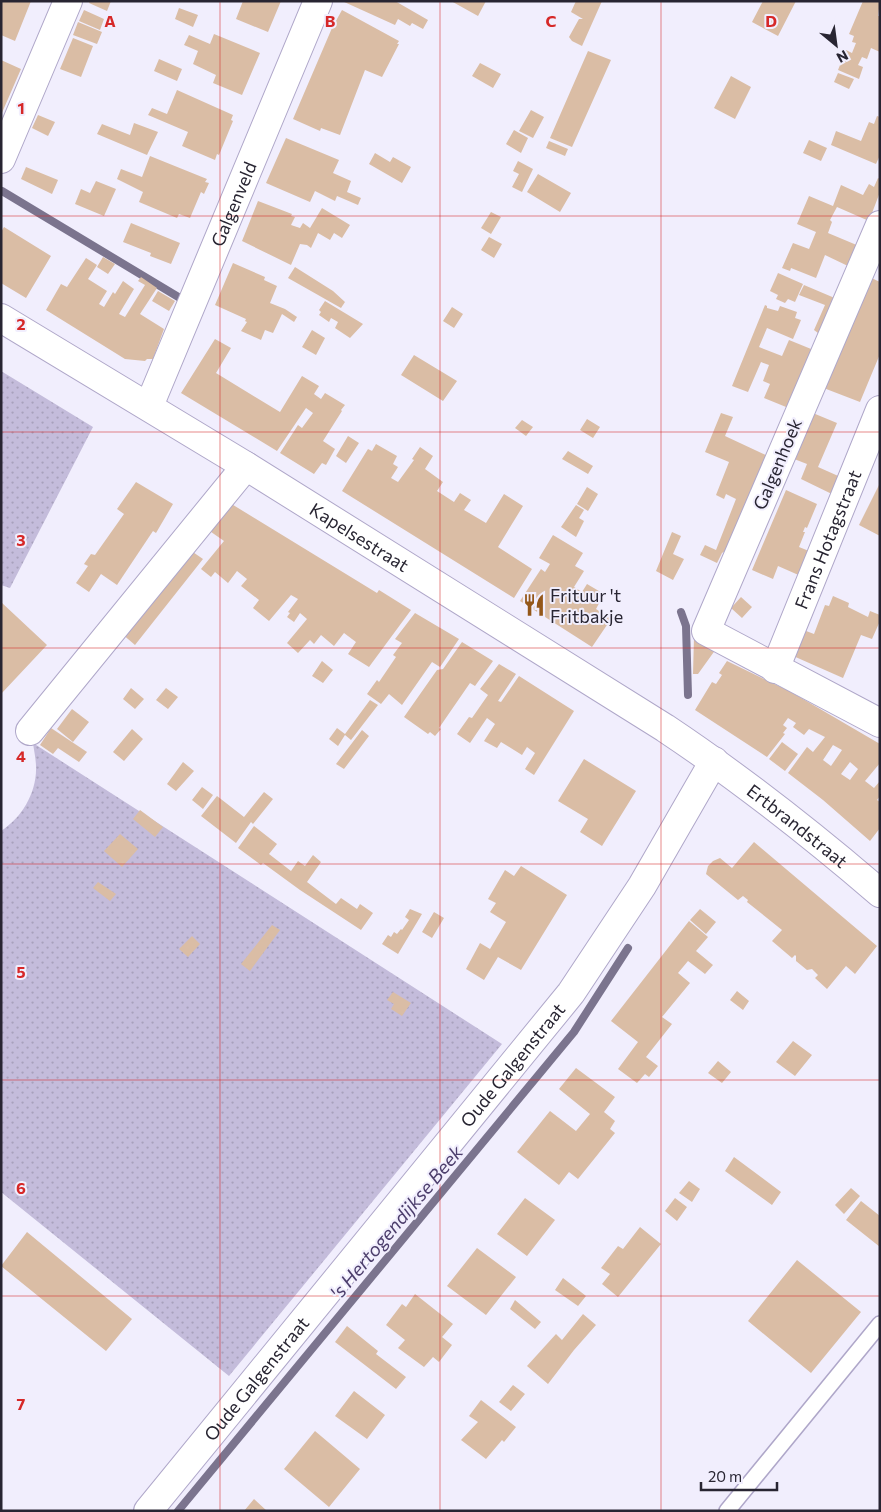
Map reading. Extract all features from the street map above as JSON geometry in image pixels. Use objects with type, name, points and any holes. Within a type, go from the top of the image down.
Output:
[{"type":"street","points":[[1,159],[68,1]]},
{"type":"street","name":"Galgenveld","points":[[149,406],[318,1]]},
{"type":"street","name":"Galgenhoek","points":[[775,669],[706,631],[880,225]]},
{"type":"street","name":"Kapelsestraat","points":[[1,318],[246,466],[665,728],[714,761]]},
{"type":"street","name":"Frans Hotagstraat","points":[[775,669],[880,410]]},
{"type":"street","points":[[30,731],[246,466]]},
{"type":"street","points":[[775,669],[880,723]]},
{"type":"street","name":"Ertbrandstraat","points":[[714,761],[775,807],[880,893]]},
{"type":"street","name":"Oude Galgenstraat","points":[[148,1511],[571,993],[642,886],[714,761]]},
{"type":"lane","points":[[727,1511],[880,1324]]},
{"type":"shaded area","points":[[1,371],[93,427],[10,588],[1,585]]},
{"type":"shaded area","points":[[33,743],[502,1044],[229,1376],[1,1192],[1,831],[9,826],[22,812],[31,795],[36,776]]},
{"type":"building","points":[[1,1],[31,1],[15,41],[1,35]]},
{"type":"building","points":[[90,1],[111,1],[107,11],[89,3]]},
{"type":"building","points":[[243,1],[281,1],[268,32],[236,19]]},
{"type":"building","points":[[342,1],[395,1],[428,20],[423,29],[412,23],[410,26],[398,19],[395,25]]},
{"type":"building","points":[[451,1],[486,1],[478,16]]},
{"type":"building","points":[[576,1],[602,1],[582,46],[572,41],[569,37],[579,19],[583,19],[571,12]]},
{"type":"building","points":[[763,1],[796,1],[778,36],[752,22]]},
{"type":"building","points":[[863,1],[880,1],[878,16],[880,16],[880,52],[871,48],[867,59],[862,57],[858,65],[863,67],[859,79],[838,70],[846,50],[852,53],[856,43],[852,42],[854,36],[849,34]]},
{"type":"building","points":[[179,8],[198,15],[193,27],[175,19]]},
{"type":"building","points":[[84,10],[104,19],[100,30],[79,21]]},
{"type":"building","points":[[342,10],[399,41],[397,44],[399,44],[382,77],[365,70],[340,135],[321,128],[320,131],[293,119],[332,28]]},
{"type":"building","points":[[78,22],[102,32],[97,44],[73,35]]},
{"type":"building","points":[[214,34],[260,53],[242,95],[213,83],[216,75],[193,64],[198,51],[184,45],[189,35],[210,44]]},
{"type":"building","points":[[73,38],[93,46],[81,77],[60,69]]},
{"type":"building","points":[[588,51],[611,60],[572,147],[550,138]]},
{"type":"building","points":[[159,59],[182,69],[177,81],[154,71]]},
{"type":"building","points":[[1,60],[21,69],[1,115]]},
{"type":"building","points":[[480,63],[501,74],[493,88],[472,76]]},
{"type":"building","points":[[838,73],[854,79],[849,89],[834,82]]},
{"type":"building","points":[[731,76],[751,87],[735,119],[714,108]]},
{"type":"building","points":[[177,90],[233,115],[231,120],[233,121],[219,155],[217,154],[215,160],[182,146],[188,132],[148,115],[152,108],[167,114]]},
{"type":"building","points":[[531,110],[544,117],[533,138],[519,131]]},
{"type":"building","points":[[38,115],[55,122],[48,136],[32,128]]},
{"type":"building","points":[[877,116],[880,117],[880,155],[876,164],[831,145],[836,131],[861,141],[869,122],[874,124]]},
{"type":"building","points":[[134,123],[158,132],[147,155],[97,134],[102,124],[130,135]]},
{"type":"building","points":[[514,130],[528,138],[521,153],[506,144]]},
{"type":"building","points":[[286,138],[339,160],[333,173],[351,181],[347,192],[361,198],[358,205],[337,196],[335,201],[315,191],[310,202],[266,183]]},
{"type":"building","points":[[809,140],[827,148],[821,161],[803,153]]},
{"type":"building","points":[[549,141],[568,149],[565,156],[546,148]]},
{"type":"building","points":[[375,153],[390,162],[393,157],[411,167],[402,183],[369,164]]},
{"type":"building","points":[[150,156],[207,179],[205,182],[209,183],[204,194],[201,192],[190,218],[179,214],[177,218],[139,202],[143,192],[117,179],[121,169],[142,177]]},
{"type":"building","points":[[518,161],[533,169],[522,192],[512,187],[519,174],[513,171]]},
{"type":"building","points":[[26,167],[58,180],[52,194],[21,179]]},
{"type":"building","points":[[538,174],[571,193],[560,212],[527,192]]},
{"type":"building","points":[[878,178],[880,179],[880,192],[869,221],[837,207],[830,220],[832,222],[828,233],[859,246],[850,267],[825,255],[816,278],[791,268],[790,271],[782,268],[793,243],[809,249],[816,232],[797,224],[809,196],[833,206],[841,185],[863,195],[869,184],[874,187]]},
{"type":"building","points":[[96,181],[116,189],[104,216],[75,204],[81,189],[90,193]]},
{"type":"building","points":[[258,201],[292,214],[291,216],[295,217],[291,225],[300,228],[303,223],[310,228],[322,208],[350,225],[342,238],[334,233],[330,240],[318,233],[311,248],[300,244],[291,265],[242,241]]},
{"type":"building","points":[[491,212],[501,217],[491,234],[481,228]]},
{"type":"building","points":[[131,223],[180,243],[171,264],[150,256],[151,253],[123,242]]},
{"type":"building","points":[[4,227],[51,256],[26,298],[1,283],[1,232]]},
{"type":"building","points":[[489,237],[502,244],[494,258],[481,250]]},
{"type":"building","points":[[103,257],[115,264],[108,274],[97,267]]},
{"type":"building","points":[[86,258],[97,265],[88,279],[107,291],[99,304],[104,307],[113,292],[115,294],[123,281],[134,289],[119,314],[125,317],[145,285],[138,281],[141,277],[157,288],[140,314],[164,329],[153,359],[145,361],[125,359],[46,310],[61,284],[67,287]]},
{"type":"building","points":[[233,263],[265,277],[264,280],[277,286],[270,303],[285,309],[297,317],[294,322],[282,314],[273,333],[265,330],[261,340],[241,331],[247,322],[245,321],[246,319],[215,305]]},
{"type":"building","points":[[295,267],[333,291],[345,302],[341,308],[288,278]]},
{"type":"building","points":[[778,273],[803,284],[795,302],[788,299],[785,303],[776,299],[778,295],[770,291]]},
{"type":"building","points":[[865,275],[880,282],[880,354],[860,402],[821,387]]},
{"type":"building","points":[[804,285],[837,299],[822,336],[814,330],[825,305],[799,295]]},
{"type":"building","points":[[158,291],[175,301],[169,311],[152,301]]},
{"type":"building","points":[[325,301],[363,324],[350,338],[335,328],[338,322],[331,318],[329,322],[319,315],[321,312],[319,310]]},
{"type":"building","points":[[765,305],[767,308],[778,311],[780,306],[797,312],[795,318],[801,320],[793,339],[767,328],[759,347],[782,356],[789,340],[816,351],[791,409],[764,398],[770,384],[763,381],[769,365],[761,362],[748,392],[732,386]]},
{"type":"building","points":[[452,307],[463,314],[454,328],[443,321]]},
{"type":"building","points":[[312,330],[325,338],[316,355],[302,347]]},
{"type":"building","points":[[215,339],[231,348],[216,373],[280,412],[302,376],[319,386],[314,394],[321,399],[325,393],[345,405],[323,441],[335,449],[326,465],[322,463],[314,474],[280,453],[298,425],[302,428],[313,413],[306,408],[277,451],[181,393]]},
{"type":"building","points":[[414,355],[457,381],[443,401],[401,375]]},
{"type":"building","points":[[808,411],[837,423],[818,467],[845,479],[838,497],[801,479],[807,464],[789,457]]},
{"type":"building","points":[[721,413],[733,417],[725,436],[770,457],[734,545],[722,553],[717,563],[700,555],[705,545],[716,550],[736,499],[726,494],[724,499],[716,495],[729,462],[705,452]]},
{"type":"building","points":[[587,419],[600,427],[593,438],[580,430]]},
{"type":"building","points":[[522,420],[533,427],[526,436],[515,428]]},
{"type":"building","points":[[348,436],[359,443],[346,463],[336,456]]},
{"type":"building","points":[[376,444],[397,456],[393,464],[398,467],[391,478],[398,482],[414,460],[412,459],[420,447],[433,456],[425,469],[443,482],[437,491],[454,502],[460,493],[471,500],[464,510],[486,523],[504,494],[523,506],[498,547],[532,569],[514,598],[342,491],[368,449],[372,451]]},
{"type":"building","points":[[568,451],[593,466],[588,474],[562,459]]},
{"type":"building","points":[[136,482],[173,504],[156,533],[153,531],[117,585],[101,574],[89,592],[76,583],[88,566],[84,564],[91,554],[95,555],[124,514],[117,509]]},
{"type":"building","points":[[880,483],[880,536],[859,525]]},
{"type":"building","points":[[587,487],[598,494],[588,511],[577,504]]},
{"type":"building","points":[[786,490],[817,504],[807,528],[805,527],[799,547],[814,553],[803,577],[778,566],[773,579],[752,570]]},
{"type":"building","points":[[225,500],[377,593],[379,590],[411,610],[369,667],[348,654],[356,642],[344,633],[334,646],[321,635],[314,644],[310,640],[298,653],[287,643],[307,619],[300,613],[294,622],[287,617],[290,613],[288,612],[298,599],[291,595],[269,621],[253,608],[259,600],[241,586],[247,579],[237,571],[228,583],[215,572],[211,577],[201,569],[224,541],[204,527]]},
{"type":"building","points":[[576,505],[584,510],[579,518],[584,521],[576,537],[561,527]]},
{"type":"building","points":[[672,532],[681,536],[673,554],[684,559],[673,580],[656,571]]},
{"type":"building","points":[[553,535],[583,553],[575,566],[584,571],[574,587],[582,592],[587,584],[604,594],[596,609],[611,619],[592,647],[520,601],[541,569],[545,572],[550,564],[539,558]]},
{"type":"building","points":[[187,548],[203,559],[135,645],[121,633]]},
{"type":"building","points":[[833,596],[849,603],[848,607],[868,617],[870,611],[880,615],[880,621],[872,639],[861,635],[843,678],[791,655],[801,629],[814,634],[825,605],[829,606]]},
{"type":"building","points":[[741,597],[752,607],[742,618],[731,608]]},
{"type":"building","points":[[1,602],[47,645],[1,694]]},
{"type":"building","points":[[415,613],[459,639],[440,667],[432,662],[402,705],[389,694],[381,704],[367,694],[377,680],[379,682],[396,657],[393,655],[402,643],[395,639]]},
{"type":"building","points":[[694,637],[716,649],[698,674],[693,674]]},
{"type":"building","points":[[462,642],[493,661],[475,686],[470,683],[435,736],[430,732],[428,734],[404,717],[437,670],[443,669]]},
{"type":"building","points":[[322,661],[333,670],[323,683],[312,676]]},
{"type":"building","points":[[727,661],[791,692],[880,744],[880,763],[865,781],[874,788],[880,781],[880,796],[877,800],[880,802],[880,828],[870,841],[823,800],[788,773],[807,747],[813,752],[825,737],[809,729],[804,735],[793,727],[796,723],[788,718],[783,725],[787,728],[783,733],[785,734],[767,757],[695,710],[712,682],[716,684],[722,675],[719,673]],"holes":[[[833,745],[842,750],[831,766],[823,760]],[[850,762],[858,769],[850,780],[841,774]]]},
{"type":"building","points":[[499,664],[516,674],[498,701],[501,702],[519,676],[574,711],[534,775],[525,769],[535,753],[527,747],[522,755],[501,742],[497,748],[484,741],[495,724],[487,718],[470,743],[457,734],[469,717],[472,718],[488,695],[480,689]]},
{"type":"building","points":[[131,688],[144,699],[135,709],[123,699]]},
{"type":"building","points":[[166,688],[178,697],[168,709],[156,700]]},
{"type":"building","points":[[370,700],[378,705],[351,740],[345,735],[338,746],[329,739],[337,728],[345,734]]},
{"type":"building","points":[[72,709],[89,722],[73,742],[57,729]]},
{"type":"building","points":[[51,728],[87,752],[79,762],[58,748],[53,754],[40,745]]},
{"type":"building","points":[[132,729],[143,739],[124,761],[113,752]]},
{"type":"building","points":[[362,730],[369,736],[344,769],[336,764]]},
{"type":"building","points":[[782,742],[798,754],[785,771],[769,759]]},
{"type":"building","points":[[584,759],[636,791],[602,846],[580,832],[588,819],[558,801]]},
{"type":"building","points":[[183,762],[194,771],[176,791],[167,784]]},
{"type":"building","points":[[202,787],[213,795],[203,809],[192,800]]},
{"type":"building","points":[[264,792],[273,799],[253,824],[251,822],[236,843],[201,816],[217,796],[244,817]]},
{"type":"building","points":[[140,810],[163,827],[155,837],[133,819]]},
{"type":"building","points":[[254,826],[277,844],[269,854],[291,871],[298,861],[305,866],[313,855],[321,862],[307,882],[336,904],[341,898],[357,909],[360,904],[373,913],[361,930],[238,848]]},
{"type":"building","points":[[120,834],[138,849],[122,867],[104,851]]},
{"type":"building","points":[[754,842],[877,946],[855,974],[846,966],[827,989],[815,978],[818,975],[812,969],[807,970],[796,961],[795,955],[792,958],[772,941],[782,930],[747,902],[748,900],[743,896],[738,900],[706,874],[708,866],[720,858],[732,868]]},
{"type":"building","points":[[521,866],[567,895],[521,970],[498,957],[484,980],[466,969],[480,943],[490,949],[506,922],[490,912],[496,903],[488,899],[505,870],[514,876]]},
{"type":"building","points":[[98,882],[116,894],[110,901],[93,888]]},
{"type":"building","points":[[410,909],[422,914],[398,954],[382,944],[388,935],[391,937],[394,932],[397,934],[402,930],[409,920],[405,917]]},
{"type":"building","points":[[700,909],[716,922],[706,934],[690,920]]},
{"type":"building","points":[[434,912],[444,918],[432,938],[422,932]]},
{"type":"building","points":[[689,921],[708,937],[696,951],[713,965],[705,974],[688,961],[678,973],[690,983],[662,1017],[672,1024],[646,1057],[658,1066],[649,1077],[645,1074],[637,1083],[618,1069],[638,1042],[611,1021]]},
{"type":"building","points":[[272,925],[280,930],[250,971],[241,964]]},
{"type":"building","points":[[192,936],[200,944],[188,957],[179,949]]},
{"type":"building","points":[[737,991],[749,1001],[743,1010],[730,1000]]},
{"type":"building","points":[[393,992],[411,1003],[402,1016],[391,1009],[394,1004],[387,1000]]},
{"type":"building","points":[[793,1041],[812,1055],[795,1076],[776,1062]]},
{"type":"building","points":[[718,1061],[731,1072],[722,1083],[708,1073]]},
{"type":"building","points":[[576,1068],[615,1097],[604,1112],[615,1121],[610,1129],[615,1133],[578,1179],[569,1172],[559,1185],[517,1152],[550,1111],[576,1131],[590,1114],[559,1089]]},
{"type":"building","points":[[734,1157],[781,1192],[772,1205],[725,1171]]},
{"type":"building","points":[[689,1181],[700,1189],[692,1202],[679,1193]]},
{"type":"building","points":[[851,1188],[860,1196],[844,1214],[835,1205]]},
{"type":"building","points":[[525,1198],[555,1220],[527,1256],[497,1234]]},
{"type":"building","points":[[675,1198],[687,1207],[677,1221],[665,1211]]},
{"type":"building","points":[[861,1201],[880,1216],[880,1247],[846,1220]]},
{"type":"building","points":[[640,1227],[661,1244],[618,1297],[602,1284],[610,1274],[601,1268],[618,1246],[623,1249]]},
{"type":"building","points":[[27,1232],[132,1319],[106,1351],[1,1266]]},
{"type":"building","points":[[477,1248],[516,1277],[486,1315],[447,1286]]},
{"type":"building","points":[[797,1260],[861,1312],[811,1373],[748,1321]]},
{"type":"building","points":[[563,1278],[586,1296],[578,1306],[555,1290]]},
{"type":"building","points":[[415,1294],[453,1324],[442,1337],[452,1345],[439,1362],[433,1357],[424,1367],[398,1348],[405,1340],[386,1325],[402,1304],[406,1307]]},
{"type":"building","points":[[515,1300],[541,1322],[535,1329],[510,1309]]},
{"type":"building","points":[[583,1314],[596,1325],[548,1384],[527,1366],[556,1334],[562,1340]]},
{"type":"building","points":[[347,1326],[378,1351],[376,1354],[406,1377],[396,1389],[335,1342]]},
{"type":"building","points":[[513,1385],[525,1394],[511,1411],[499,1402]]},
{"type":"building","points":[[354,1391],[385,1415],[367,1439],[335,1416]]},
{"type":"building","points":[[481,1400],[516,1427],[504,1442],[502,1440],[486,1459],[461,1440],[478,1422],[469,1416]]},
{"type":"building","points":[[315,1431],[360,1469],[329,1507],[284,1469]]},
{"type":"building","points":[[254,1499],[267,1511],[244,1511]]},
{"type":"waterway","name":"'s Hertogendijkse Beek","points":[[2,191],[180,298]]},
{"type":"waterway","name":"'s Hertogendijkse Beek","points":[[681,612],[686,626],[688,695]]},
{"type":"waterway","name":"'s Hertogendijkse Beek","points":[[178,1511],[574,1032],[628,948]]},
{"type":"place","name":"Frituur 't Fritbakje","points":[[534,605]]}]
